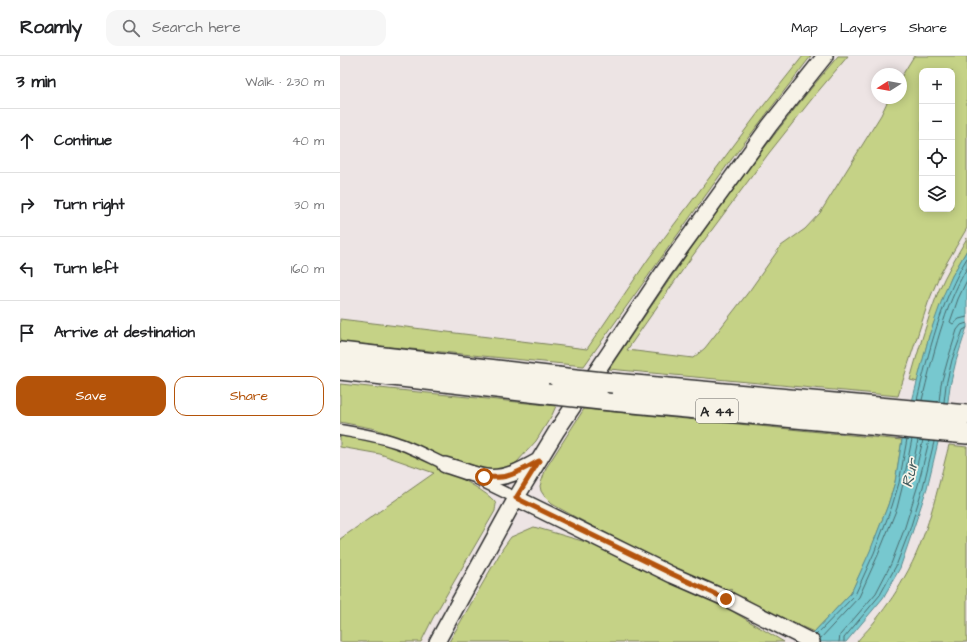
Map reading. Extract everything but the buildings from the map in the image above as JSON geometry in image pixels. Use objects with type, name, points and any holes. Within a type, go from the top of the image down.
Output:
[{"type":"highway","name":"A 44","points":[[340,352],[613,383],[835,412],[967,434]]},
{"type":"highway","name":"A 44","points":[[340,370],[601,400],[835,412],[967,415]]},
{"type":"main road","points":[[436,642],[516,498],[556,432],[664,270],[770,124],[825,56]]},
{"type":"main road","points":[[445,465],[484,477],[497,477],[507,476],[518,472],[539,461]]},
{"type":"main road","points":[[516,498],[812,642]]},
{"type":"street","points":[[340,430],[375,436],[396,442],[416,450],[516,498]]},
{"type":"green space","points":[[803,56],[811,56],[728,164],[584,366],[340,342],[340,319],[587,349],[649,258],[764,105]]},
{"type":"green space","points":[[838,56],[848,56],[769,153],[691,258],[627,350],[693,358],[705,348],[750,290],[781,246],[805,229],[820,213],[881,115],[886,104],[907,104],[907,68],[914,56],[967,56],[967,228],[940,274],[928,303],[898,396],[609,369],[663,288],[777,131]]},
{"type":"green space","points":[[967,238],[967,250],[952,276],[929,336],[918,382],[910,380],[938,292]]},
{"type":"green space","points":[[340,384],[556,406],[536,441],[517,462],[504,471],[492,473],[450,460],[376,429],[340,422]]},
{"type":"green space","points":[[584,409],[902,440],[895,482],[888,505],[870,552],[851,593],[814,632],[737,598],[731,589],[724,594],[552,504],[541,491],[540,486],[546,468]]},
{"type":"green space","points":[[340,436],[397,448],[467,482],[481,490],[496,504],[495,511],[433,618],[421,642],[340,642],[340,539],[434,473],[380,454],[340,447]]},
{"type":"green space","points":[[949,445],[967,447],[967,642],[857,642],[889,603],[912,562],[926,530]]},
{"type":"green space","points":[[534,527],[596,545],[715,601],[784,642],[449,642],[503,548],[511,537]]},
{"type":"water","name":"Rur","points":[[967,250],[967,327],[956,361],[927,488],[900,568],[883,598],[846,642],[803,642],[851,593],[870,551],[888,505],[895,482],[902,440],[929,336],[944,294],[952,276]]},
{"type":"route","points":[[484,477],[507,476],[523,470],[539,461],[516,498],[726,599]]}]
